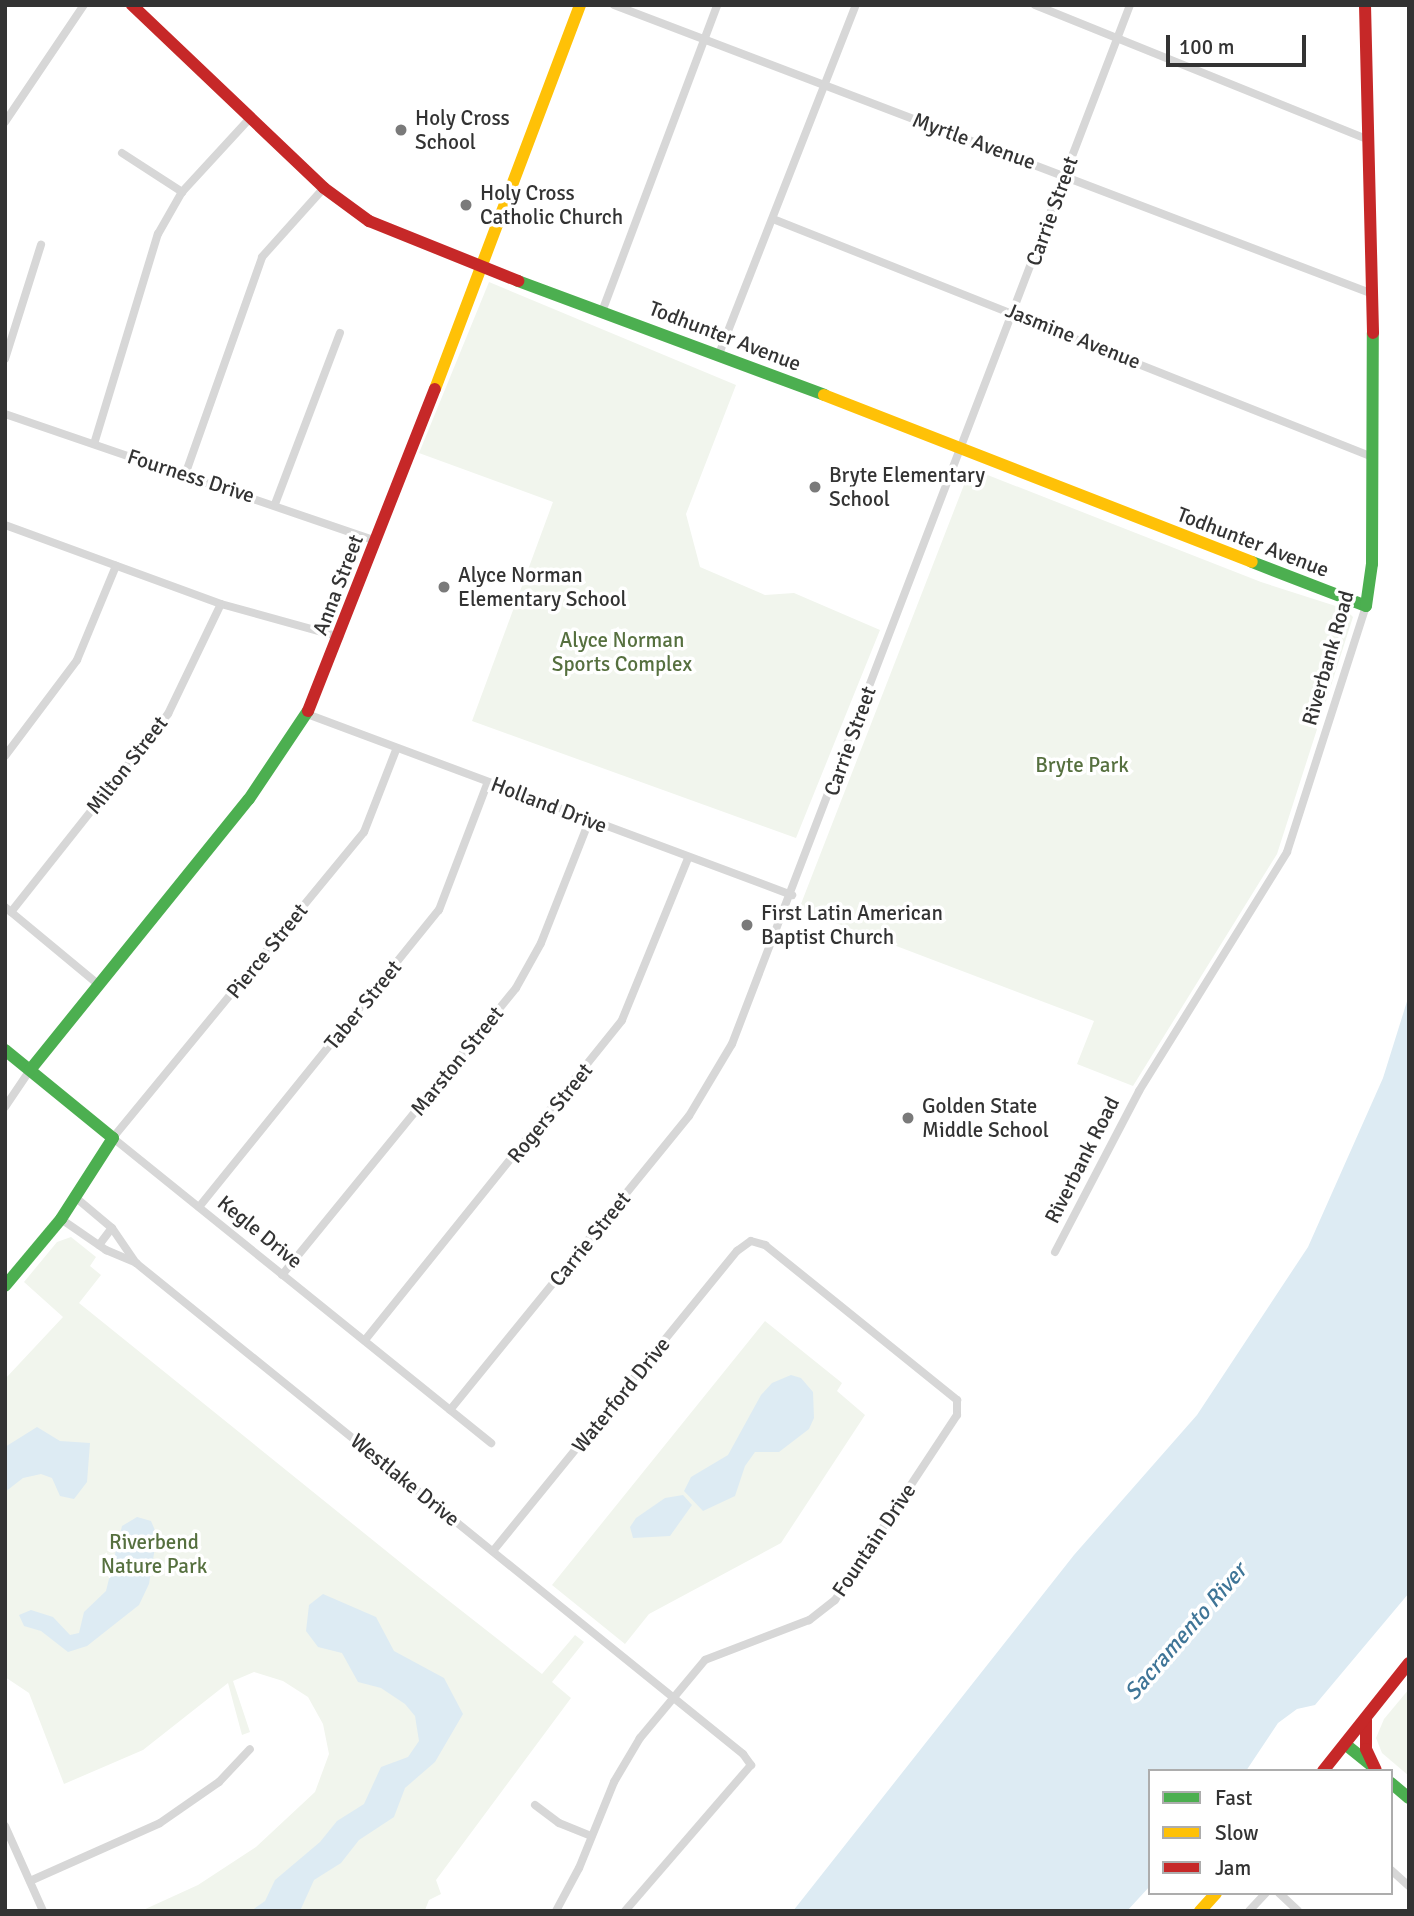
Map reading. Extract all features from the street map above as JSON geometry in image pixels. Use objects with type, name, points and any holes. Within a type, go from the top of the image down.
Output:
[{"type":"street","points":[[5,121],[84,5]]},
{"type":"street","name":"Todhunter Avenue","points":[[132,5],[324,188],[369,221],[482,268],[603,309],[959,451],[1366,606]]},
{"type":"street","name":"Anna Street","points":[[5,1107],[30,1070],[249,799],[307,714],[340,637],[580,5]]},
{"type":"street","name":"Myrtle Avenue","points":[[614,5],[1066,174],[1373,294]]},
{"type":"street","points":[[603,309],[717,5]]},
{"type":"street","points":[[719,354],[856,5]]},
{"type":"street","points":[[1035,5],[1367,139]]},
{"type":"street","name":"Carrie Street","points":[[450,1410],[701,1099],[732,1044],[792,895],[1130,5]]},
{"type":"street","name":"Riverbank Road","points":[[1055,1252],[1139,1091],[1287,852],[1366,606],[1372,564],[1370,456],[1373,294],[1365,5]]},
{"type":"street","points":[[94,443],[158,234],[182,192],[251,117]]},
{"type":"street","points":[[122,153],[182,192]]},
{"type":"street","points":[[185,475],[262,257],[324,188]]},
{"type":"street","name":"Jasmine Avenue","points":[[773,219],[1014,312],[1370,456]]},
{"type":"street","points":[[5,359],[41,245]]},
{"type":"street","points":[[275,504],[340,333]]},
{"type":"street","name":"Fourness Drive","points":[[5,414],[275,504],[375,541]]},
{"type":"street","points":[[6,527],[220,604],[340,637]]},
{"type":"street","points":[[5,756],[77,660],[116,566]]},
{"type":"street","name":"Milton Street","points":[[8,909],[168,714],[220,604]]},
{"type":"street","name":"Holland Drive","points":[[307,714],[688,859],[792,895]]},
{"type":"street","name":"Pierce Street","points":[[113,1138],[364,832],[396,750]]},
{"type":"street","name":"Taber Street","points":[[199,1207],[439,909],[488,782]]},
{"type":"street","name":"Marston Street","points":[[282,1275],[516,988],[541,943],[589,821]]},
{"type":"street","name":"Rogers Street","points":[[365,1340],[622,1020],[688,859]]},
{"type":"street","points":[[8,909],[99,985]]},
{"type":"street","name":"Kegle Drive","points":[[5,1050],[491,1443]]},
{"type":"street","points":[[5,1286],[61,1219],[113,1138]]},
{"type":"street","name":"Westlake Drive","points":[[75,1196],[112,1228],[136,1263]]},
{"type":"street","name":"Westlake Drive","points":[[61,1219],[99,1245],[136,1263],[673,1697],[751,1765],[625,1911]]},
{"type":"street","points":[[99,1245],[112,1228]]},
{"type":"street","name":"Waterford Drive","points":[[494,1551],[737,1251],[751,1241]]},
{"type":"street","name":"Fountain Drive","points":[[556,1911],[628,1755],[673,1697],[705,1660],[809,1620],[835,1600],[957,1416],[957,1400],[765,1245],[751,1241]]},
{"type":"street","points":[[1325,1769],[1409,1663]]},
{"type":"street","points":[[1368,1715],[1364,1738],[1376,1769]]},
{"type":"street","points":[[1345,1744],[1375,1769]]},
{"type":"street","points":[[30,1881],[160,1823],[219,1782],[250,1749]]},
{"type":"street","points":[[1393,1785],[1409,1798]]},
{"type":"street","points":[[535,1805],[559,1823],[591,1836]]},
{"type":"street","points":[[5,1826],[43,1911]]},
{"type":"street","points":[[1393,1872],[1409,1886]]},
{"type":"street","points":[[1200,1911],[1214,1895]]},
{"type":"street","points":[[1249,1911],[1264,1895]]},
{"type":"street","points":[[1281,1895],[1298,1911]]},
{"type":"green space","name":"Alyce Norman Sports Complex","points":[[489,282],[736,385],[686,514],[700,567],[765,595],[794,593],[880,630],[796,838],[472,721],[553,502],[419,453]]},
{"type":"green space","name":"Bryte Park","points":[[969,472],[980,472],[1261,582],[1345,609],[1353,617],[1277,854],[1133,1086],[1077,1064],[1094,1021],[799,909]]},
{"type":"green space","name":"Riverbend Nature Park","points":[[71,1237],[96,1257],[90,1266],[101,1275],[79,1303],[416,1575],[542,1674],[575,1635],[584,1642],[552,1682],[571,1698],[436,1880],[441,1894],[429,1900],[425,1910],[141,1911],[198,1885],[256,1847],[315,1792],[329,1754],[323,1724],[308,1697],[283,1681],[254,1672],[233,1681],[250,1732],[242,1735],[228,1683],[143,1750],[64,1784],[29,1693],[5,1677],[5,1379],[63,1317],[24,1282],[57,1242]]},
{"type":"green space","points":[[765,1321],[842,1383],[837,1391],[865,1415],[781,1543],[649,1614],[625,1644],[552,1585]]},
{"type":"green space","points":[[1409,1689],[1409,1776],[1382,1753],[1376,1738],[1384,1719]]},
{"type":"water","name":"Sacramento River","points":[[1409,995],[1409,1593],[1315,1705],[1297,1709],[1278,1723],[1247,1769],[1148,1769],[1148,1888],[1127,1911],[793,1911],[1074,1555],[1197,1415],[1308,1247],[1383,1078]]},
{"type":"water","points":[[791,1375],[801,1378],[813,1392],[814,1418],[809,1429],[779,1452],[755,1452],[745,1466],[735,1496],[703,1511],[684,1491],[691,1477],[728,1455],[761,1395],[772,1383]]},
{"type":"water","points":[[37,1427],[60,1441],[90,1443],[87,1482],[74,1499],[60,1496],[52,1478],[41,1474],[23,1478],[5,1492],[5,1447]]},
{"type":"water","points":[[683,1495],[692,1505],[670,1536],[633,1538],[630,1527],[636,1518],[665,1498]]},
{"type":"water","points":[[137,1517],[151,1521],[157,1535],[149,1584],[139,1605],[87,1646],[68,1652],[41,1631],[24,1626],[19,1615],[31,1610],[53,1617],[70,1635],[79,1633],[84,1612],[106,1591],[122,1526]]},
{"type":"water","points":[[323,1594],[376,1617],[394,1651],[444,1678],[463,1714],[435,1762],[405,1788],[394,1817],[359,1840],[341,1863],[314,1880],[300,1911],[251,1911],[265,1901],[275,1880],[320,1842],[337,1821],[364,1804],[381,1767],[408,1757],[419,1741],[415,1716],[405,1704],[381,1688],[358,1682],[342,1653],[318,1647],[306,1631],[309,1605]]},
{"type":"traffic: fast","points":[[518,281],[824,395]]},
{"type":"traffic: fast","points":[[1252,562],[1366,606],[1372,564],[1373,333]]},
{"type":"traffic: fast","points":[[30,1070],[249,799],[308,711]]},
{"type":"traffic: fast","points":[[5,1050],[113,1138],[61,1219],[5,1286]]},
{"type":"traffic: fast","points":[[1345,1744],[1372,1766]]},
{"type":"traffic: fast","points":[[1393,1785],[1409,1798]]},
{"type":"traffic: slow","points":[[435,389],[580,5]]},
{"type":"traffic: slow","points":[[824,395],[1252,562]]},
{"type":"traffic: slow","points":[[1200,1911],[1214,1895]]},
{"type":"traffic: jam","points":[[132,5],[324,188],[369,221],[518,281]]},
{"type":"traffic: jam","points":[[1365,5],[1373,333]]},
{"type":"traffic: jam","points":[[308,711],[435,389]]},
{"type":"traffic: jam","points":[[1325,1769],[1409,1663]]},
{"type":"traffic: jam","points":[[1366,1720],[1366,1749],[1376,1769]]},
{"type":"place","name":"Holy Cross School","points":[[401,130]]},
{"type":"place","name":"Holy Cross Catholic Church","points":[[466,205]]},
{"type":"place","name":"Bryte Elementary School","points":[[815,487]]},
{"type":"place","name":"Alyce Norman Elementary School","points":[[444,587]]},
{"type":"place","name":"First Latin American Baptist Church","points":[[747,925]]},
{"type":"place","name":"Golden State Middle School","points":[[908,1118]]}]
